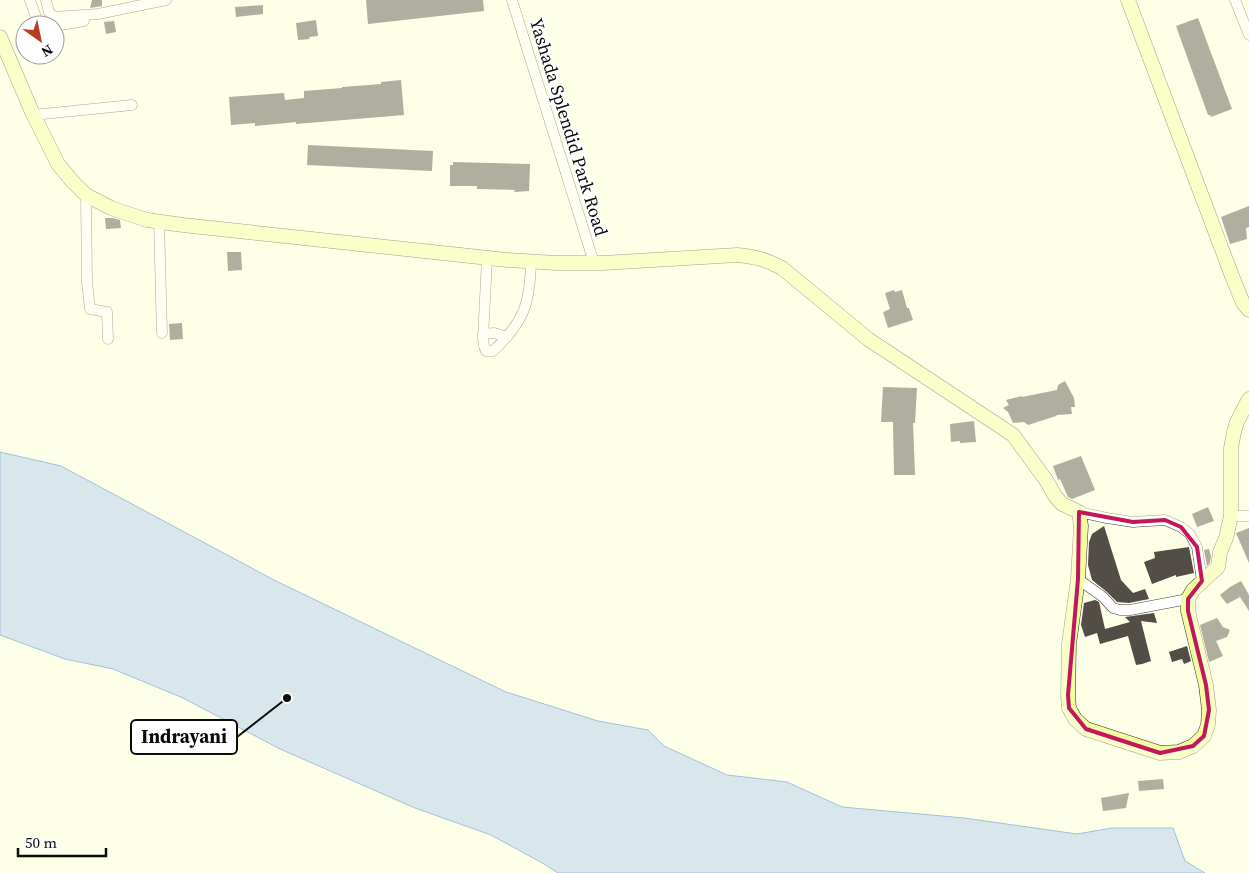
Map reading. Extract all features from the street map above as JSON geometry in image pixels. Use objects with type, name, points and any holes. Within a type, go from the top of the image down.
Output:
[{"type":"street","points":[[30,0],[35,15]]},
{"type":"street","points":[[46,0],[49,12],[54,17],[98,14],[166,0]]},
{"type":"street","name":"Yashada Splendid Park Road","points":[[512,0],[594,263]]},
{"type":"street","points":[[1128,0],[1232,276],[1249,310]]},
{"type":"street","points":[[1235,0],[1249,35]]},
{"type":"street","points":[[65,24],[90,20],[98,14]]},
{"type":"street","points":[[0,37],[33,115],[58,164],[72,182],[86,195],[112,208],[147,220],[531,262],[594,263],[737,256],[753,256],[768,260],[782,268],[868,339],[1013,435],[1062,504],[1079,512],[1107,518],[1132,522],[1165,520],[1181,527],[1190,534],[1197,547],[1202,580]]},
{"type":"street","points":[[33,115],[132,105]]},
{"type":"street","points":[[86,195],[87,282],[90,309],[107,312],[108,339]]},
{"type":"street","points":[[159,222],[162,333]]},
{"type":"street","points":[[487,258],[483,334],[486,351],[493,351],[508,337],[520,320],[530,287],[531,262]]},
{"type":"street","points":[[483,334],[494,333],[508,337]]},
{"type":"street","points":[[1079,512],[1081,526],[1078,579],[1069,644],[1069,708],[1075,719],[1086,729],[1160,753],[1178,752],[1194,746],[1204,736],[1208,725],[1209,710],[1206,685],[1188,611],[1188,599],[1202,580],[1218,567],[1220,552],[1226,538],[1231,516],[1231,448],[1237,422],[1249,399]]},
{"type":"street","points":[[1231,516],[1249,516]]},
{"type":"street","points":[[1078,579],[1103,597],[1113,608],[1120,610],[1130,610],[1188,599]]},
{"type":"highlighted area","points":[[1079,512],[1133,522],[1165,520],[1181,527],[1197,547],[1202,581],[1188,599],[1188,611],[1206,685],[1209,710],[1204,736],[1193,746],[1160,753],[1086,729],[1069,708],[1068,695],[1078,579]]},
{"type":"water","points":[[0,452],[61,466],[274,580],[506,692],[598,721],[648,730],[664,746],[727,775],[787,782],[842,807],[964,818],[1077,834],[1112,828],[1173,828],[1185,861],[1205,873],[558,873],[491,835],[415,808],[280,749],[183,698],[113,669],[65,659],[0,635]]},
{"type":"building","points":[[92,0],[102,0],[102,6],[90,8]]},
{"type":"building","points":[[366,0],[483,0],[484,11],[368,24]]},
{"type":"building","points":[[263,5],[263,14],[236,17],[235,7]]},
{"type":"building","points":[[1198,18],[1232,109],[1211,117],[1208,115],[1176,26]]},
{"type":"building","points":[[316,20],[318,36],[298,40],[296,23]]},
{"type":"building","points":[[114,21],[116,32],[106,34],[104,22]]},
{"type":"building","points":[[401,80],[404,115],[296,124],[296,122],[255,126],[255,123],[231,125],[229,97],[284,93],[285,100],[304,98],[304,91],[381,84],[381,82]]},
{"type":"building","points":[[308,145],[433,151],[432,171],[307,165]]},
{"type":"building","points":[[453,162],[530,164],[529,191],[514,192],[515,190],[477,189],[477,186],[450,186],[450,165],[453,165]]},
{"type":"building","points":[[1249,206],[1249,227],[1246,228],[1247,239],[1230,244],[1221,217]]},
{"type":"building","points":[[105,218],[120,220],[121,228],[106,229]]},
{"type":"building","points":[[227,252],[241,252],[242,270],[228,271]]},
{"type":"building","points":[[894,290],[895,292],[902,290],[907,308],[909,308],[913,320],[888,328],[883,312],[890,309],[885,293]]},
{"type":"building","points":[[182,323],[183,339],[170,340],[169,324]]},
{"type":"building","points":[[1065,381],[1074,398],[1075,407],[1071,407],[1072,414],[1057,415],[1028,425],[1024,422],[1013,423],[1008,412],[1003,408],[1009,405],[1006,400],[1057,390],[1058,385]]},
{"type":"building","points":[[883,387],[917,388],[915,423],[913,423],[915,475],[894,475],[893,422],[881,422]]},
{"type":"building","points":[[974,421],[976,442],[951,442],[950,424]]},
{"type":"building","points":[[1081,456],[1095,490],[1072,499],[1068,497],[1060,479],[1058,480],[1053,466]]},
{"type":"building","points":[[1208,507],[1214,521],[1197,527],[1192,514]]},
{"type":"building","points":[[1104,526],[1121,580],[1133,593],[1145,589],[1149,599],[1129,603],[1117,602],[1092,580],[1088,565],[1089,542],[1092,534]]},
{"type":"building","points":[[1249,528],[1249,563],[1236,533]]},
{"type":"building","points":[[1189,547],[1194,573],[1176,577],[1176,575],[1152,584],[1144,562],[1155,558],[1154,552]]},
{"type":"building","points":[[1209,549],[1211,556],[1210,563],[1207,566],[1204,550]]},
{"type":"building","points":[[1241,581],[1249,595],[1249,611],[1240,597],[1227,604],[1220,595]]},
{"type":"building","points":[[1095,600],[1099,602],[1105,629],[1130,622],[1125,617],[1154,613],[1157,623],[1141,621],[1151,661],[1136,665],[1128,636],[1100,644],[1097,633],[1085,637],[1081,625],[1084,603]]},
{"type":"building","points":[[1217,618],[1223,627],[1230,630],[1227,637],[1216,641],[1223,656],[1209,662],[1200,625]]},
{"type":"building","points":[[1187,646],[1191,661],[1184,664],[1182,659],[1172,662],[1169,652]]},
{"type":"building","points":[[1163,779],[1164,789],[1139,791],[1138,781]]},
{"type":"building","points":[[1129,793],[1126,808],[1103,811],[1101,798]]},
{"type":"place","name":"Indrayani","points":[[287,698]]}]
